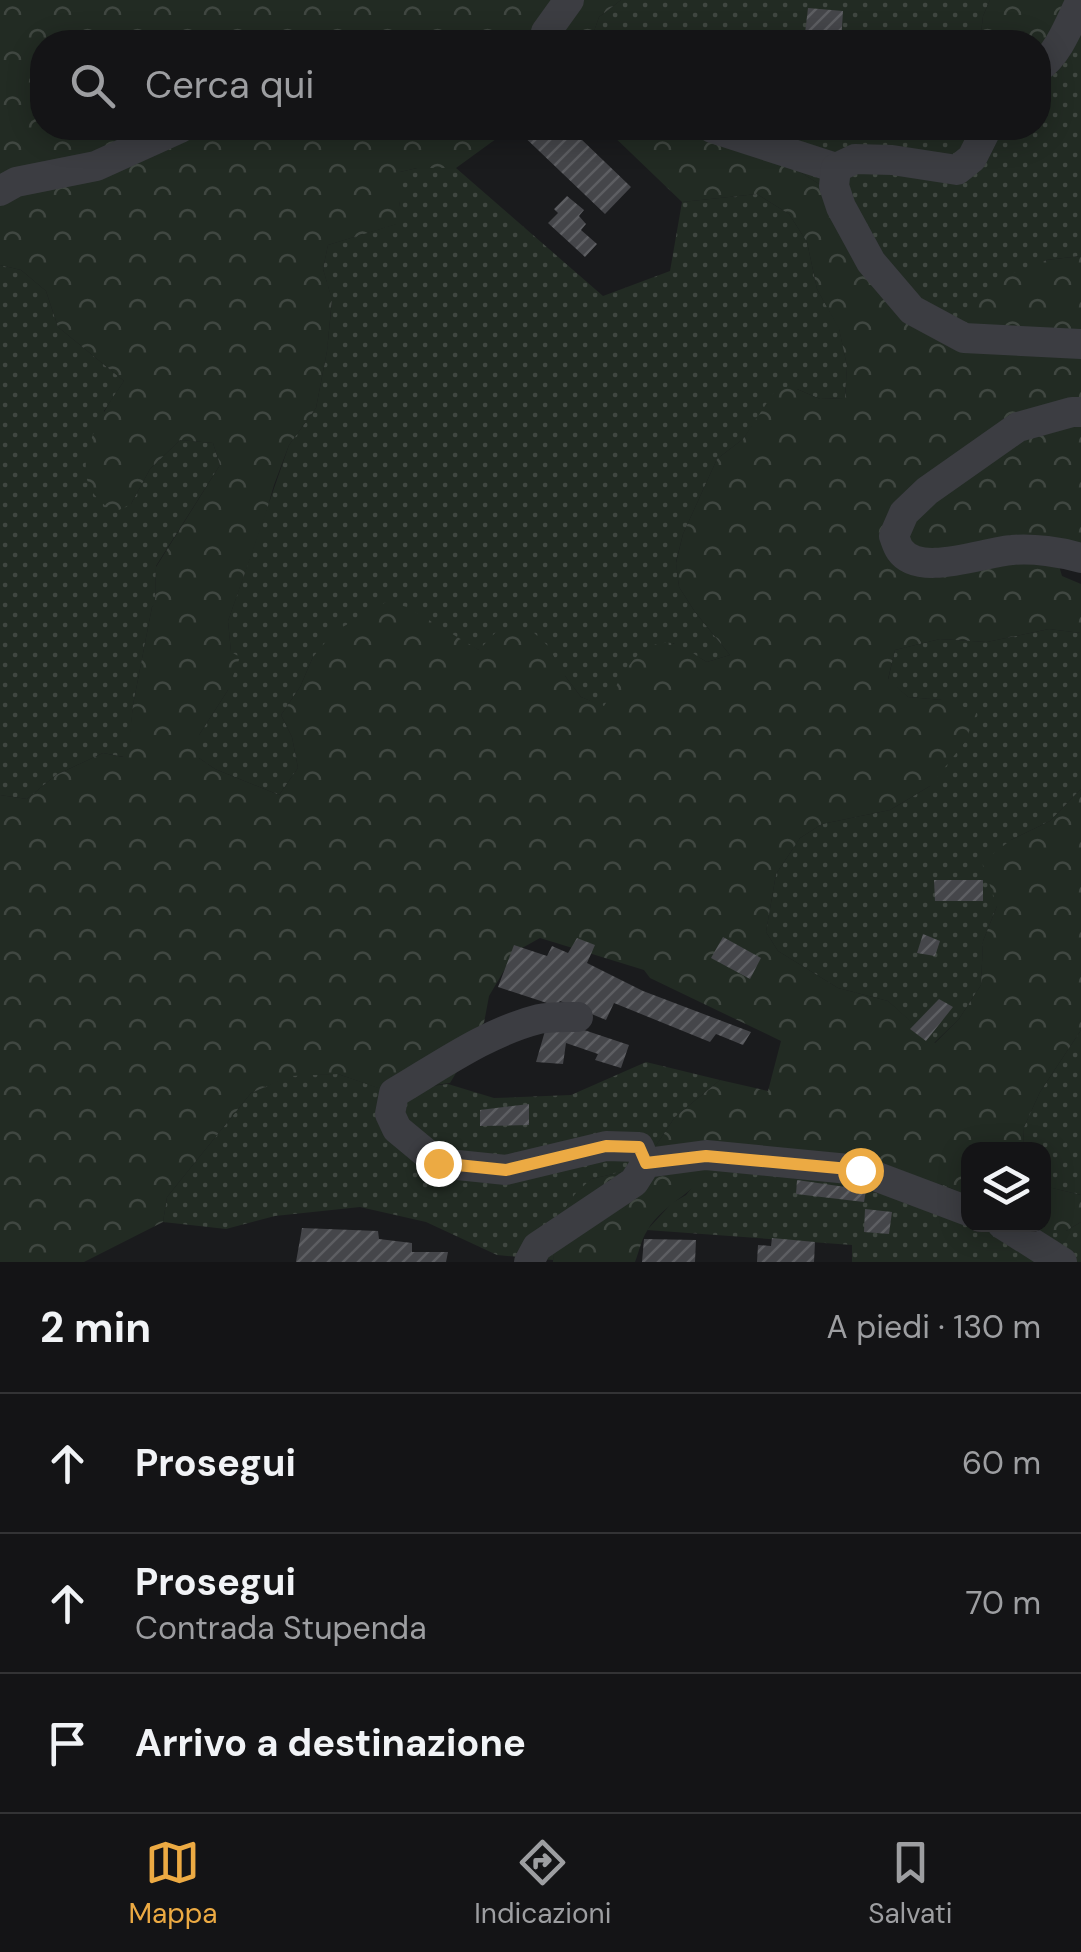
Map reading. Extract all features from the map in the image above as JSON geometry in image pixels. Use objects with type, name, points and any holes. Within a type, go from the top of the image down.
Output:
[{"type":"street","points":[[547,30],[569,0]]},
{"type":"street","points":[[1051,55],[1081,0]]},
{"type":"street","points":[[0,191],[16,182],[96,166],[153,140]]},
{"type":"street","points":[[749,140],[836,168],[856,159],[957,170],[972,158],[981,140]]},
{"type":"street","points":[[836,168],[834,186],[840,208],[871,262],[912,310],[964,338],[1081,344]]},
{"type":"street","points":[[1081,412],[1018,428],[927,491],[904,512],[894,536],[901,552],[916,562],[946,562],[1014,550],[1081,558]]},
{"type":"street","points":[[578,1017],[544,1018],[511,1028],[394,1093],[390,1114],[398,1129],[438,1163],[506,1170],[606,1146],[639,1147],[646,1163]]},
{"type":"street","points":[[646,1163],[706,1156],[860,1170],[961,1209]]},
{"type":"street","points":[[528,1262],[537,1247],[634,1182],[646,1163]]},
{"type":"street","points":[[1015,1232],[1062,1262]]},
{"type":"green space","points":[[0,0],[621,0],[599,17],[594,30],[30,30],[30,140],[494,140],[456,168],[400,172],[397,224],[328,245],[323,269],[332,299],[316,408],[289,445],[274,485],[228,621],[231,652],[240,657],[228,690],[199,735],[199,758],[215,769],[279,795],[298,768],[292,737],[281,715],[300,687],[313,657],[334,632],[386,602],[407,607],[479,650],[497,631],[531,630],[548,646],[581,697],[604,706],[630,664],[647,648],[671,643],[707,662],[730,655],[679,587],[676,563],[683,534],[717,459],[743,439],[778,386],[820,399],[845,398],[847,366],[839,329],[817,289],[807,242],[789,214],[757,194],[682,202],[617,140],[765,140],[778,158],[819,184],[847,208],[894,278],[946,332],[1006,276],[1047,260],[1081,256],[1081,547],[1057,559],[1062,576],[1081,584],[1081,633],[1049,629],[987,642],[940,639],[895,650],[888,679],[908,697],[942,700],[977,711],[965,742],[930,786],[890,810],[822,824],[800,838],[776,874],[766,932],[778,951],[838,988],[888,1001],[935,1043],[959,1019],[981,985],[983,941],[997,906],[982,862],[1011,840],[1050,821],[1081,789],[1081,1030],[1040,1092],[1024,1127],[1023,1142],[961,1142],[961,1193],[944,1185],[789,1162],[714,1160],[700,1181],[654,1221],[635,1262],[553,1262],[555,1222],[575,1194],[591,1179],[622,1172],[655,1147],[675,1117],[720,1080],[768,1091],[781,1041],[650,978],[644,970],[540,938],[515,952],[489,996],[483,1028],[450,1083],[378,1088],[338,1074],[291,1076],[251,1093],[167,1197],[163,1222],[84,1262],[0,1262],[0,795],[27,799],[56,775],[103,753],[123,757],[128,751],[133,705],[155,604],[156,567],[220,465],[213,443],[180,440],[150,469],[131,504],[113,513],[98,499],[86,477],[89,448],[100,419],[124,381],[58,327],[46,291],[21,270],[0,265]]},
{"type":"green space","points":[[621,0],[990,0],[981,30],[594,30],[599,17]]},
{"type":"green space","points":[[990,0],[1081,0],[1051,58],[1051,30],[981,30]]},
{"type":"green space","points":[[1081,1],[1081,256],[1046,260],[946,333],[847,208],[819,184],[778,158],[765,140],[1051,140],[1051,58]]},
{"type":"green space","points":[[456,168],[603,296],[670,271],[682,202],[757,194],[789,214],[807,242],[817,289],[839,328],[847,366],[845,398],[820,399],[797,389],[757,419],[743,439],[717,459],[683,534],[676,562],[679,587],[730,655],[707,662],[673,643],[614,692],[604,707],[581,697],[565,676],[479,650],[457,639],[313,657],[300,687],[281,715],[292,737],[298,768],[279,795],[215,769],[199,758],[199,735],[228,690],[228,621],[289,445],[316,408],[332,300],[323,269],[328,245],[396,224],[400,172]]},
{"type":"green space","points":[[0,265],[21,270],[46,291],[58,327],[124,381],[104,411],[131,504],[150,469],[180,440],[213,443],[220,465],[156,566],[155,605],[133,705],[129,751],[124,757],[103,753],[56,775],[27,799],[0,795]]},
{"type":"green space","points":[[1049,629],[1081,633],[1081,789],[1050,821],[1011,840],[997,906],[983,941],[981,985],[959,1019],[934,1043],[888,1001],[838,988],[778,951],[766,932],[776,874],[800,838],[822,824],[890,810],[930,786],[942,700],[908,697],[888,680],[895,650],[940,639],[987,642]]},
{"type":"green space","points":[[1081,1030],[1081,1195],[1051,1188],[1051,1142],[1023,1142],[1024,1127],[1040,1092]]},
{"type":"green space","points":[[646,1062],[720,1080],[675,1117],[655,1147],[622,1172],[591,1179],[555,1222],[553,1260],[497,1255],[426,1222],[360,1207],[275,1216],[226,1229],[163,1222],[167,1197],[251,1093],[291,1075],[338,1074],[379,1088],[448,1084],[494,1098],[571,1095]]},
{"type":"green space","points":[[714,1160],[789,1162],[944,1185],[961,1193],[961,1232],[1066,1231],[1081,1222],[1081,1262],[852,1262],[852,1245],[647,1230],[672,1203],[686,1195]]},
{"type":"green space","points":[[1051,1188],[1081,1195],[1081,1222],[1066,1231],[1032,1236],[1026,1232],[1051,1232]]},
{"type":"building","points":[[808,8],[843,11],[842,30],[805,30]]},
{"type":"building","points":[[528,140],[582,140],[631,187],[605,214]]},
{"type":"building","points":[[567,196],[584,210],[579,216],[586,224],[581,230],[597,244],[585,257],[548,223],[558,213],[554,209]]},
{"type":"building","points":[[934,880],[983,880],[983,901],[935,901]]},
{"type":"building","points":[[923,934],[940,941],[935,956],[917,953]]},
{"type":"building","points":[[723,937],[761,958],[750,979],[711,958]]},
{"type":"building","points":[[577,938],[595,945],[587,963],[643,991],[751,1032],[743,1045],[716,1034],[710,1042],[614,1003],[606,1020],[560,1001],[556,1006],[498,987],[514,945],[547,956],[552,946],[568,953]]},
{"type":"building","points":[[939,999],[953,1007],[926,1041],[910,1029]]},
{"type":"building","points":[[547,1024],[569,1025],[629,1045],[621,1068],[595,1060],[598,1054],[566,1043],[563,1064],[536,1062]]},
{"type":"building","points":[[529,1104],[529,1125],[480,1126],[480,1110]]},
{"type":"building","points":[[797,1180],[866,1190],[864,1202],[796,1194]]},
{"type":"building","points":[[865,1209],[892,1212],[889,1234],[864,1232]]},
{"type":"building","points":[[302,1228],[378,1231],[379,1239],[412,1243],[412,1252],[448,1252],[446,1262],[296,1262]]},
{"type":"building","points":[[772,1238],[815,1242],[814,1262],[757,1262],[758,1245],[771,1246]]},
{"type":"building","points":[[644,1239],[696,1240],[695,1262],[642,1262]]},
{"type":"route","points":[[438,1163],[506,1170],[606,1146],[639,1147],[646,1163],[706,1156],[860,1170]]}]
